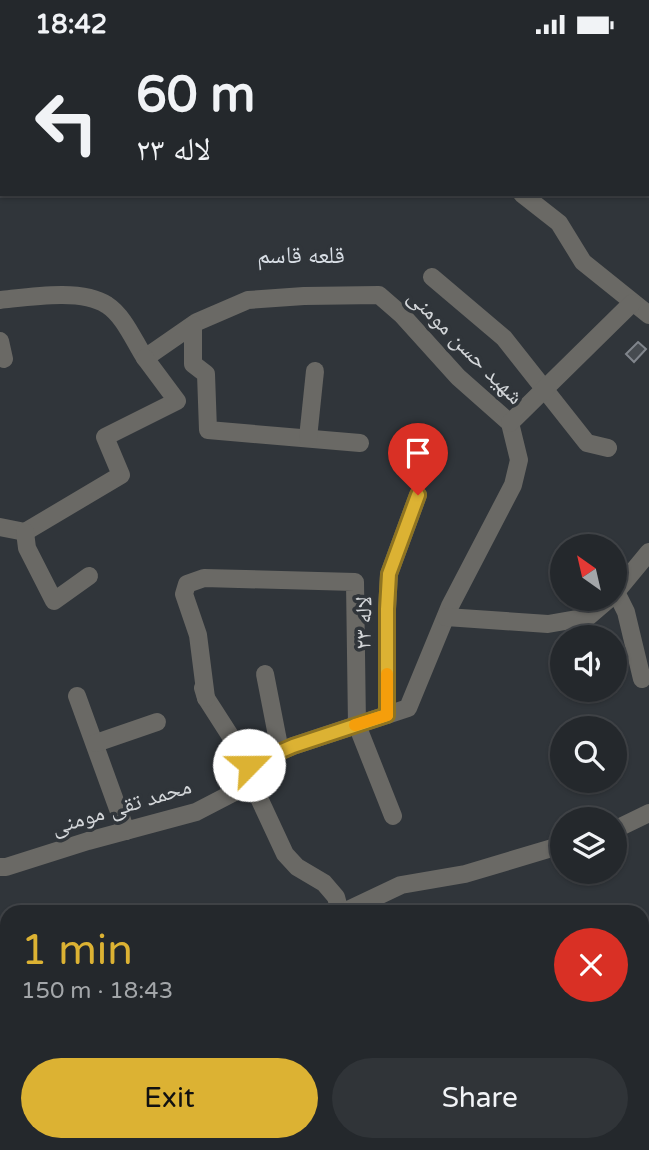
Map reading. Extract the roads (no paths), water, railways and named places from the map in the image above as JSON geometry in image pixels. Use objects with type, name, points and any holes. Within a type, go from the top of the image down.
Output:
[{"type":"street","points":[[525,196],[559,223],[583,262],[649,315]]},
{"type":"street","points":[[432,277],[504,338],[587,443],[608,448]]},
{"type":"street","points":[[0,300],[68,294],[106,304],[119,316],[145,358],[177,401],[105,437],[121,475],[25,532],[0,527]]},
{"type":"street","name":"شهید حسن مومنی","points":[[145,358],[193,325],[248,300],[379,295],[402,315],[458,377],[510,423],[519,460],[513,485],[446,617],[408,708],[280,751],[250,774]]},
{"type":"street","points":[[510,423],[632,303]]},
{"type":"street","points":[[193,325],[193,365],[206,373],[208,430],[360,443]]},
{"type":"street","points":[[0,341],[4,359]]},
{"type":"street","points":[[308,438],[315,371]]},
{"type":"street","name":"لاله ۲۳","points":[[387,715],[389,574],[418,495]]},
{"type":"street","points":[[25,532],[27,548],[54,601],[89,576]]},
{"type":"street","points":[[627,578],[649,552]]},
{"type":"street","points":[[206,698],[198,635],[184,594],[187,584],[204,578],[355,582],[357,725],[393,816]]},
{"type":"street","points":[[446,617],[548,624],[588,617],[595,611]]},
{"type":"street","points":[[625,611],[642,679]]},
{"type":"street","points":[[265,674],[280,751]]},
{"type":"street","points":[[200,678],[206,698],[250,774],[285,854],[297,867],[324,883],[339,905]]},
{"type":"street","points":[[77,696],[126,831]]},
{"type":"street","points":[[96,743],[157,722]]},
{"type":"street","name":"محمد تقی مومنی","points":[[0,867],[196,812],[250,774]]},
{"type":"street","points":[[627,824],[649,813]]},
{"type":"street","points":[[357,905],[401,885],[465,874],[550,849]]},
{"type":"district","name":"قلعه قاسم","points":[[301,255]]}]
